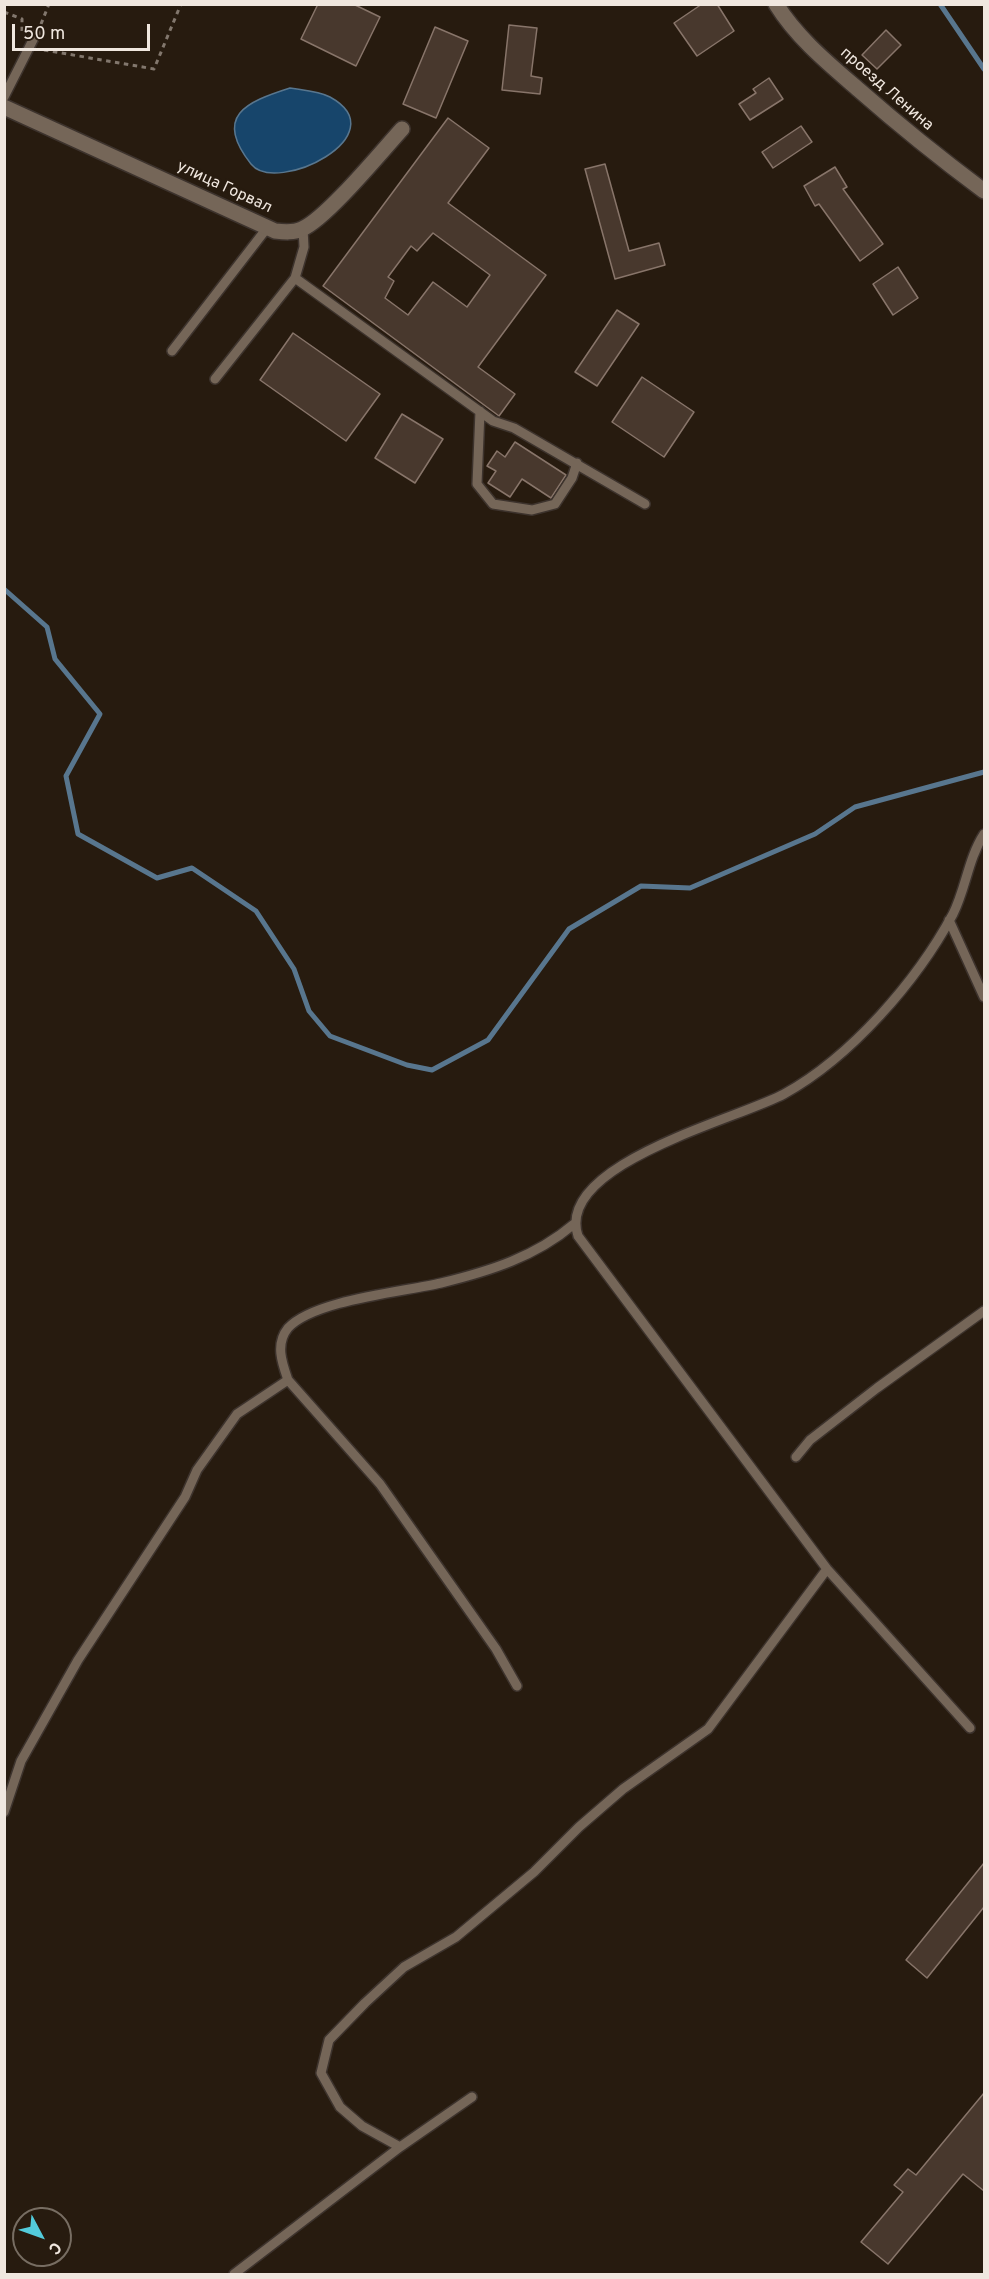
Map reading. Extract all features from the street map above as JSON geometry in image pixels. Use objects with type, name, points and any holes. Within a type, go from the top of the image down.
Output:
[{"type":"street","name":"проезд Ленина","points":[[776,4],[785,18],[819,56],[918,141],[984,191]]},
{"type":"street","name":"улица Горвал","points":[[4,107],[267,228],[288,232],[303,229]]},
{"type":"street","points":[[303,229],[325,211],[402,129]]},
{"type":"lane","points":[[4,97],[36,34]]},
{"type":"lane","points":[[172,351],[267,228]]},
{"type":"lane","points":[[215,379],[295,278],[304,247],[303,229]]},
{"type":"lane","points":[[295,278],[493,421],[514,428],[645,504]]},
{"type":"lane","points":[[480,411],[477,484],[493,504],[532,510],[555,504],[572,478],[577,463]]},
{"type":"lane","points":[[970,1728],[827,1569],[578,1236],[574,1224],[577,1208],[589,1192],[625,1164],[686,1134],[782,1095],[814,1075],[853,1045],[928,954],[949,920],[971,858],[984,834]]},
{"type":"lane","points":[[949,920],[984,997]]},
{"type":"lane","points":[[517,1686],[496,1649],[380,1484],[288,1380],[281,1359],[282,1340],[287,1330],[301,1317],[323,1308],[441,1283],[503,1266],[553,1242],[574,1224]]},
{"type":"lane","points":[[796,1456],[810,1440],[848,1410],[984,1311]]},
{"type":"lane","points":[[4,1812],[21,1761],[78,1660],[184,1497],[198,1470],[237,1414],[288,1380]]},
{"type":"lane","points":[[400,2146],[362,2126],[340,2107],[321,2073],[329,2040],[404,1967],[456,1937],[534,1872],[579,1827],[623,1789],[708,1730],[827,1569]]},
{"type":"lane","points":[[234,2274],[400,2146],[472,2097]]},
{"type":"path","points":[[36,34],[49,4]]},
{"type":"path","points":[[4,12],[22,19],[21,40],[50,52],[154,69],[181,4]]},
{"type":"water","points":[[290,88],[316,92],[330,97],[347,112],[350,128],[342,143],[326,157],[305,167],[284,172],[264,172],[251,164],[240,148],[235,134],[235,123],[240,113],[248,106]]},
{"type":"building","points":[[318,4],[353,4],[380,17],[356,66],[301,39]]},
{"type":"building","points":[[702,4],[717,4],[734,31],[697,56],[674,23]]},
{"type":"building","points":[[509,25],[537,28],[531,76],[542,78],[540,94],[502,90]]},
{"type":"building","points":[[435,27],[468,41],[436,118],[403,104]]},
{"type":"building","points":[[886,30],[901,45],[877,69],[862,55]]},
{"type":"building","points":[[769,78],[783,99],[750,120],[739,104],[756,93],[753,89]]},
{"type":"building","points":[[448,118],[489,148],[448,203],[546,275],[478,367],[515,394],[499,416],[323,286]],"holes":[[[433,233],[490,275],[467,307],[433,282],[408,315],[385,298],[394,281],[388,277],[411,246],[417,251]]]},
{"type":"building","points":[[801,126],[812,142],[773,168],[762,152]]},
{"type":"building","points":[[605,164],[629,251],[659,243],[665,265],[615,279],[585,169]]},
{"type":"building","points":[[835,167],[847,187],[843,189],[883,244],[860,261],[819,204],[815,206],[804,186]]},
{"type":"building","points":[[898,267],[918,298],[893,315],[873,284]]},
{"type":"building","points":[[617,310],[639,324],[597,386],[575,372]]},
{"type":"building","points":[[293,333],[380,394],[346,441],[260,380]]},
{"type":"building","points":[[642,377],[694,412],[664,457],[612,422]]},
{"type":"building","points":[[402,414],[443,439],[415,483],[375,458]]},
{"type":"building","points":[[515,442],[566,475],[551,498],[522,479],[510,497],[488,483],[496,471],[487,466],[497,451],[505,457]]},
{"type":"building","points":[[984,1863],[984,1907],[927,1978],[906,1960]]},
{"type":"building","points":[[984,2093],[984,2191],[963,2174],[888,2264],[861,2242],[903,2192],[894,2185],[908,2169],[916,2175]]},
{"type":"waterway","points":[[940,4],[984,69]]},
{"type":"waterway","points":[[4,589],[47,627],[55,659],[100,714],[66,776],[78,834],[157,878],[192,868],[256,911],[294,969],[309,1011],[330,1036],[407,1065],[432,1070],[488,1040],[569,929],[641,886],[690,888],[815,834],[855,807],[984,772]]}]
